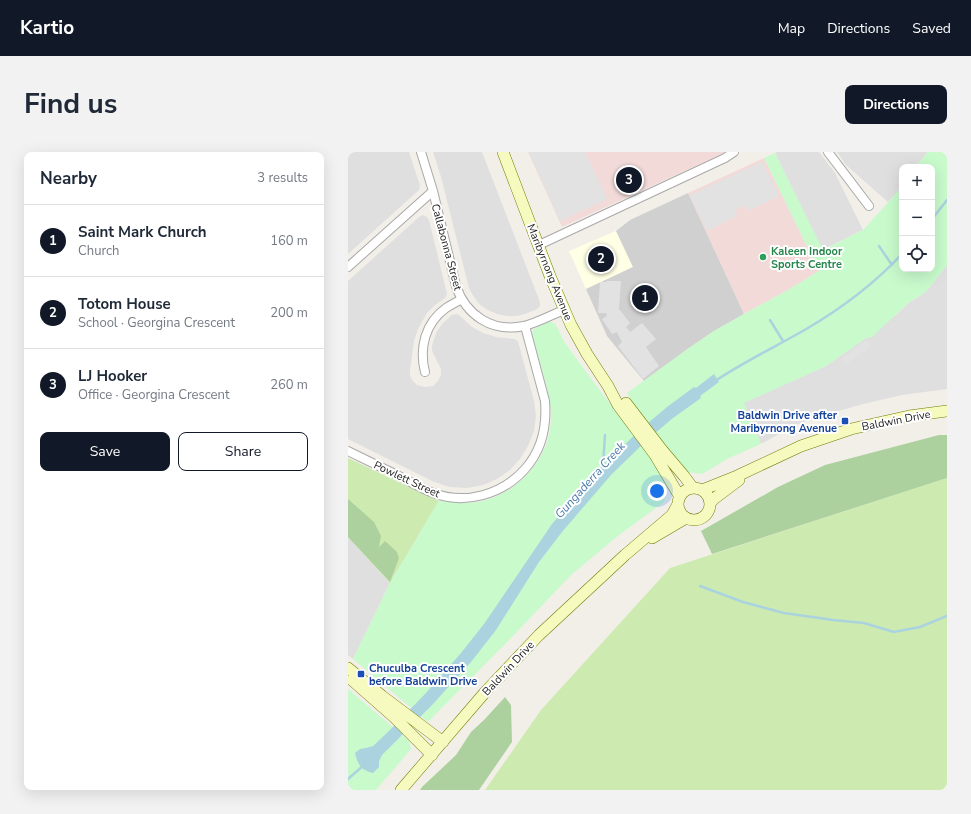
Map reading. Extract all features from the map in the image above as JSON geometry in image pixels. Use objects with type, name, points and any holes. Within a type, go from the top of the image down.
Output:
[{"type":"main road","name":"Maribyrnong Avenue","points":[[503,152],[564,310],[581,345],[608,386],[623,400],[632,417],[658,453],[679,500]]},
{"type":"main road","name":"Baldwin Drive","points":[[697,489],[737,476],[801,446],[854,428],[909,416],[947,411]]},
{"type":"main road","name":"Maribyrnong Avenue","points":[[658,453],[697,489]]},
{"type":"main road","name":"Baldwin Drive","points":[[710,503],[758,467]]},
{"type":"main road","points":[[697,489],[706,494],[710,503],[707,513],[700,519],[691,520],[682,514],[679,509],[679,500],[683,492],[697,489]]},
{"type":"main road","name":"Baldwin Drive","points":[[401,790],[487,690],[539,635],[624,555],[672,515],[679,500]]},
{"type":"main road","name":"Baldwin Drive","points":[[624,555],[686,518]]},
{"type":"main road","points":[[348,668],[382,696],[413,737],[432,754]]},
{"type":"main road","points":[[348,676],[397,714],[423,727],[443,742]]},
{"type":"street","name":"Callabonna Street","points":[[421,152],[433,191],[456,286],[469,310],[474,315],[486,322],[505,328],[525,326],[564,310]]},
{"type":"street","points":[[539,245],[725,158],[734,152]]},
{"type":"street","points":[[828,152],[869,206]]},
{"type":"street","points":[[348,268],[433,191]]},
{"type":"street","points":[[425,372],[422,351],[427,330],[440,313],[462,299]]},
{"type":"street","name":"Powlett Street","points":[[348,451],[425,489],[446,496],[458,498],[476,497],[493,492],[508,484],[522,473],[532,459],[543,436],[545,423],[545,401],[525,326]]},
{"type":"shaded area","points":[[348,152],[409,152],[420,185],[419,190],[348,254]]},
{"type":"shaded area","points":[[433,152],[482,152],[540,302],[540,306],[537,309],[517,316],[507,316],[488,310],[480,305],[474,297],[469,288],[441,177]]},
{"type":"shaded area","points":[[528,152],[724,152],[562,227]]},
{"type":"shaded area","points":[[529,152],[585,152],[607,199],[560,221]]},
{"type":"shaded area","points":[[819,152],[835,173],[863,230],[822,250],[775,153]]},
{"type":"shaded area","points":[[837,152],[928,152],[918,164],[899,164],[899,190],[888,202],[846,165]]},
{"type":"shaded area","points":[[764,158],[819,271],[744,314],[688,193]]},
{"type":"shaded area","points":[[762,162],[779,196],[748,211],[745,205],[735,210],[737,216],[707,231],[690,195]]},
{"type":"shaded area","points":[[688,193],[744,314],[714,331],[644,381],[607,336],[586,289],[633,267],[616,231],[630,220]]},
{"type":"shaded area","points":[[423,215],[429,220],[447,294],[445,298],[427,313],[418,329],[414,341],[410,370],[412,380],[417,385],[425,387],[433,386],[438,381],[441,375],[441,369],[432,351],[433,342],[437,331],[443,323],[452,315],[457,314],[472,327],[483,333],[518,341],[534,401],[536,416],[534,431],[528,446],[520,459],[510,470],[497,479],[483,485],[467,488],[449,487],[432,481],[348,439],[348,281]]},
{"type":"shaded area","points":[[616,231],[633,267],[586,289],[569,251]]},
{"type":"shaded area","points":[[947,265],[947,389],[902,395],[828,414],[795,425],[761,444],[743,403],[826,366],[866,338],[896,315],[907,304],[924,293]]},
{"type":"shaded area","points":[[621,281],[619,309],[630,323],[626,327],[630,332],[642,323],[656,339],[646,347],[659,366],[643,379],[618,346],[622,342],[617,332],[612,334],[602,319],[607,316],[606,313],[598,313],[600,282]]},
{"type":"shaded area","points":[[867,340],[871,346],[845,365],[841,359]]},
{"type":"shaded area","points":[[348,537],[390,583],[353,659],[348,655]]},
{"type":"green space","points":[[928,152],[947,152],[947,265],[924,293],[907,304],[872,337],[866,338],[826,366],[744,403],[761,444],[729,458],[702,474],[687,472],[639,412],[627,393],[714,331],[819,271],[764,158],[775,153],[823,250],[863,230],[899,190],[899,272],[935,272],[935,164],[918,164]]},
{"type":"green space","points":[[548,322],[552,322],[556,325],[565,343],[651,458],[665,485],[666,493],[664,502],[619,535],[572,574],[428,722],[353,659],[390,583],[439,501],[473,503],[493,498],[507,491],[520,481],[540,458],[550,429],[551,413],[546,384],[532,336],[533,330]]},
{"type":"green space","points":[[939,435],[947,435],[947,478],[712,554],[701,531],[778,487],[825,465]]},
{"type":"green space","points":[[348,458],[439,501],[390,583],[348,537]]},
{"type":"green space","points":[[947,478],[947,790],[485,790],[541,710],[670,568]]},
{"type":"green space","points":[[348,499],[374,522],[381,536],[379,547],[385,541],[397,552],[399,558],[390,582],[348,537]]},
{"type":"green space","points":[[348,689],[409,741],[411,749],[376,790],[348,790]]},
{"type":"green space","points":[[505,697],[511,705],[512,742],[479,790],[420,790],[456,755],[471,732]]},
{"type":"water","name":"Gungaderra Creek","points":[[714,374],[719,382],[700,396],[701,398],[673,418],[648,439],[611,475],[562,532],[539,562],[496,630],[471,662],[433,704],[382,755],[379,761],[379,767],[373,773],[363,769],[357,761],[355,753],[360,749],[373,746],[388,732],[425,694],[461,653],[484,624],[552,524],[600,468],[641,429],[667,407]]},
{"type":"waterway","name":"Gungaderra Creek","points":[[935,215],[947,200]]},
{"type":"waterway","points":[[879,246],[892,265]]},
{"type":"waterway","name":"Gungaderra Creek","points":[[715,381],[833,312],[869,285],[899,257]]},
{"type":"waterway","points":[[770,320],[783,341]]},
{"type":"waterway","points":[[603,466],[605,435]]},
{"type":"waterway","points":[[700,586],[743,602],[784,613],[864,623],[894,632],[920,627],[947,616]]},
{"type":"waterway","name":"Gungaderra Creek","points":[[348,779],[364,765]]},
{"type":"place","name":"LJ Hooker","points":[[629,180]]},
{"type":"place","name":"Kaleen Indoor Sports Centre","points":[[763,257]]},
{"type":"place","name":"Totom House","points":[[601,259]]},
{"type":"place","name":"Saint Mark Church","points":[[645,298]]},
{"type":"place","name":"Baldwin Drive after Maribyrnong Avenue","points":[[845,421]]},
{"type":"place","name":"Chuculba Crescent before Baldwin Drive","points":[[361,674]]}]
